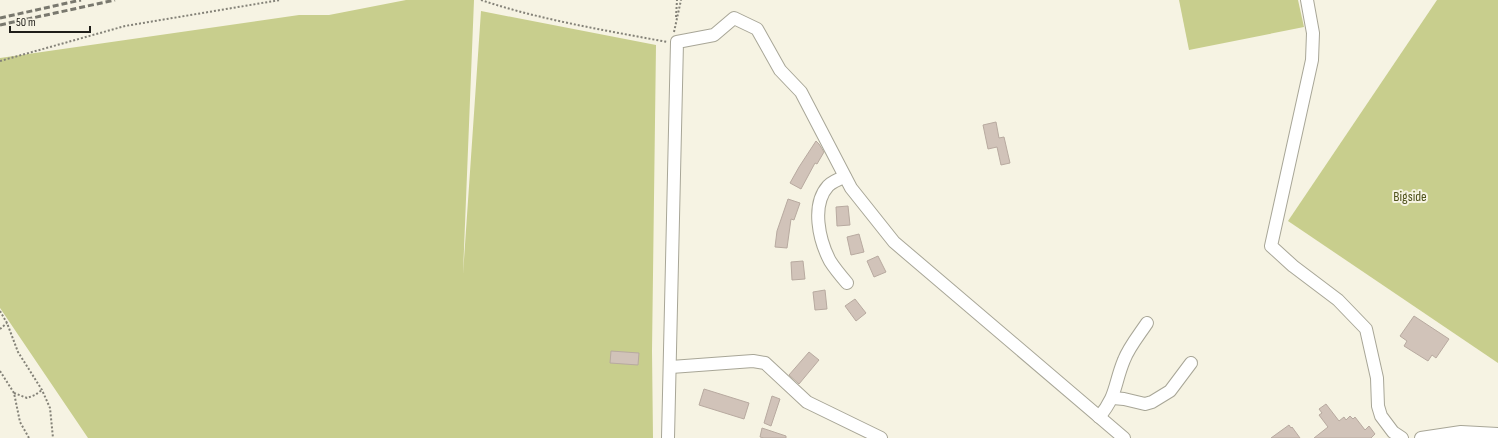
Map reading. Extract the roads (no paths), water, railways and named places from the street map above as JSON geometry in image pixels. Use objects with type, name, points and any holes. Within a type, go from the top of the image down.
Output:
[{"type":"lane","points":[[1307,0],[1313,32],[1312,60],[1271,246],[1338,300],[1366,329],[1377,378],[1378,406],[1381,416],[1393,432],[1402,438]]},
{"type":"lane","points":[[668,438],[677,42],[714,35],[734,18],[757,29],[780,70],[801,92],[851,188],[894,242],[1124,438]]},
{"type":"lane","points":[[845,177],[835,181],[824,192],[820,206],[819,226],[830,261],[847,283]]},
{"type":"lane","points":[[1100,417],[1113,398],[1124,358],[1147,323]]},
{"type":"lane","points":[[670,367],[753,361],[765,363],[807,402],[881,438]]},
{"type":"lane","points":[[1113,398],[1145,404],[1152,402],[1170,391],[1191,363]]},
{"type":"lane","points":[[1421,438],[1461,432],[1498,434]]},
{"type":"railway","points":[[0,18],[81,0]]},
{"type":"railway","points":[[0,25],[115,0]]},
{"type":"park label","name":"Bigside","points":[[1410,196]]}]
